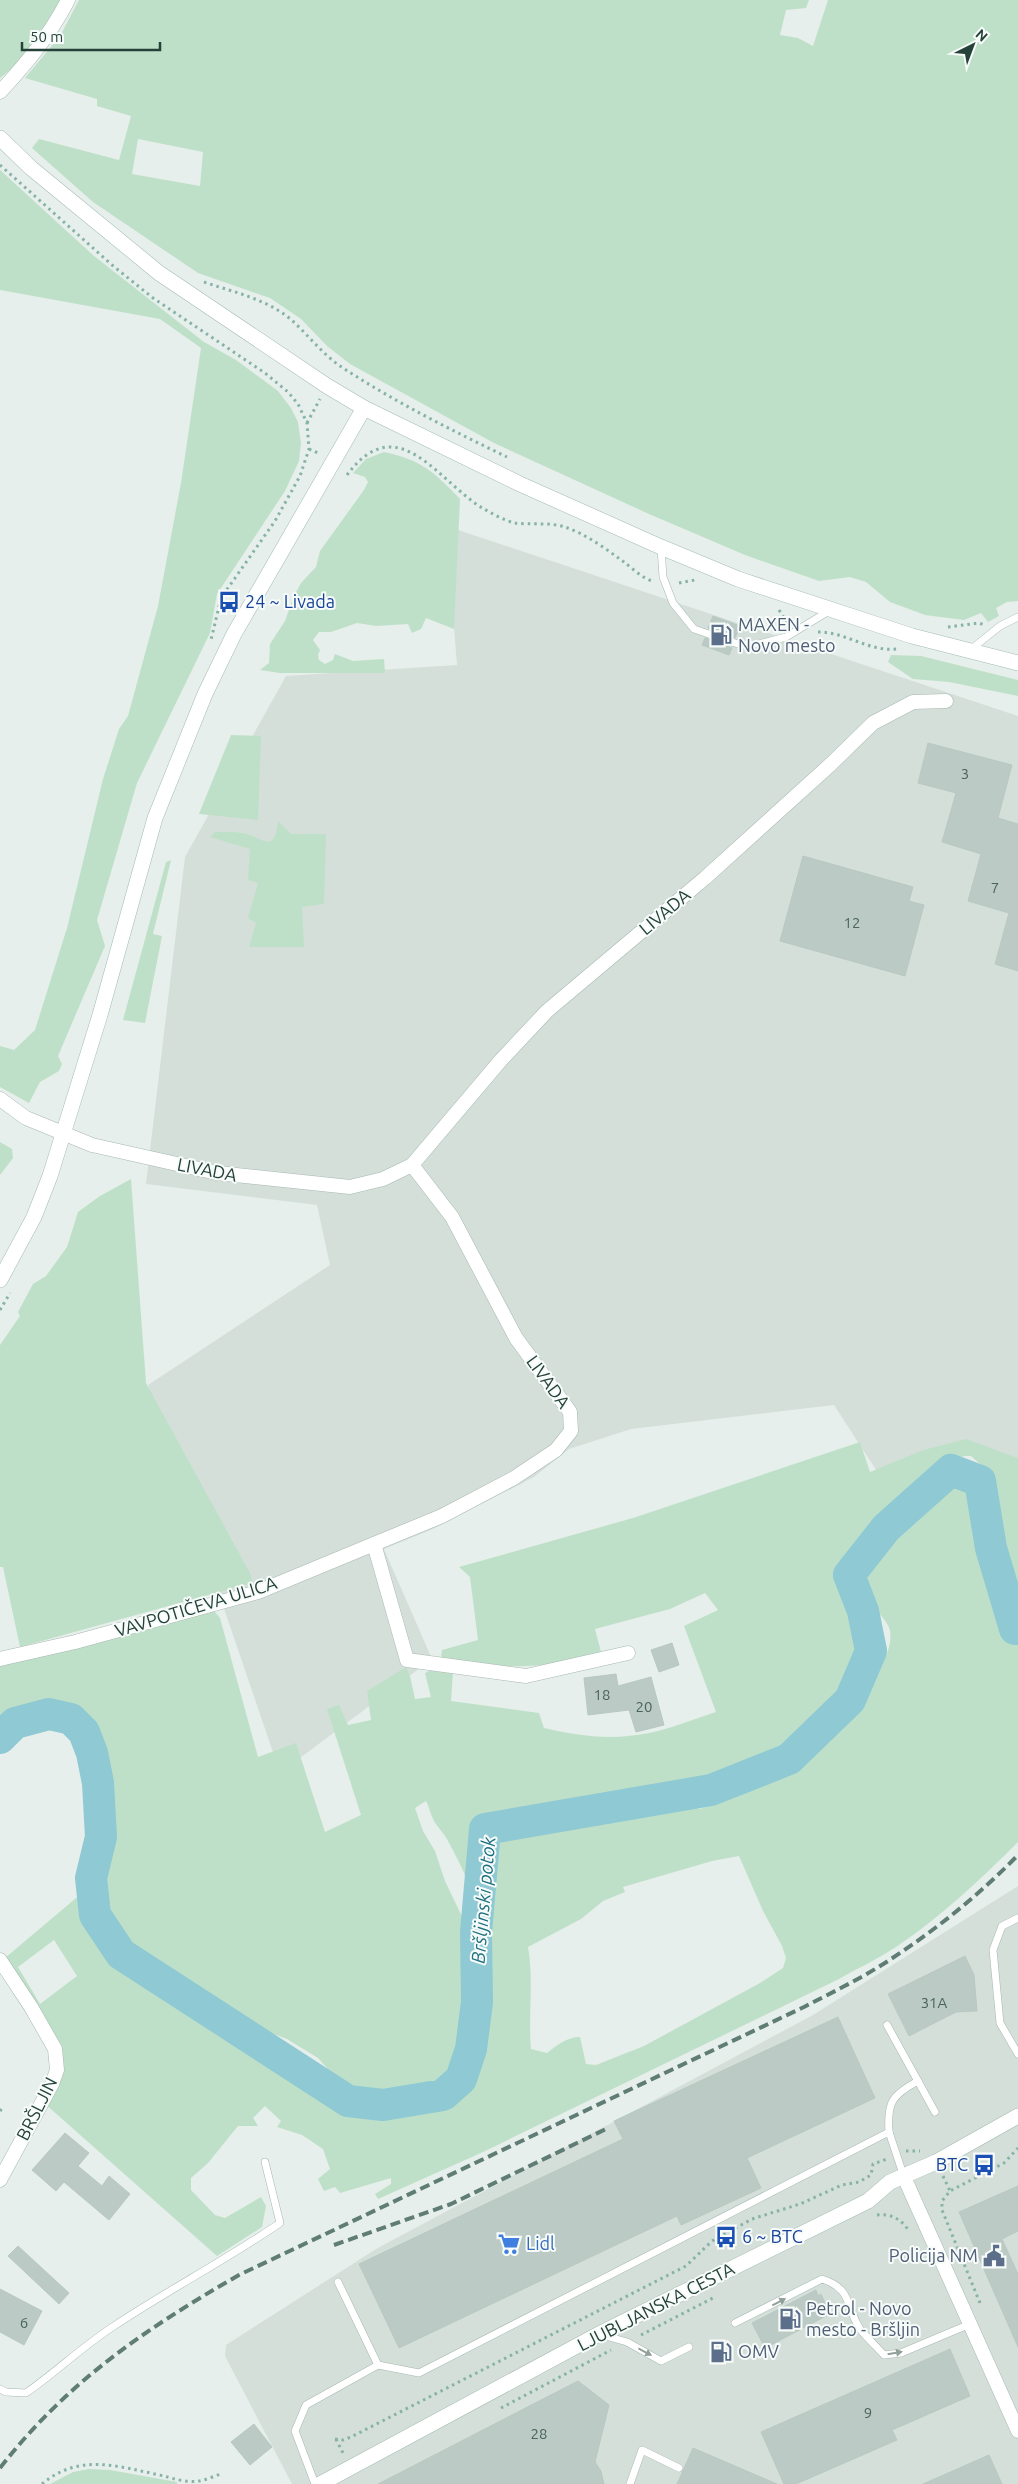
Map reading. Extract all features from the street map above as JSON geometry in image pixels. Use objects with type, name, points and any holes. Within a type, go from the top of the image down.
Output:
[{"type":"street","points":[[0,92],[28,62],[47,37],[68,0]]},
{"type":"street","points":[[0,138],[31,168],[159,272],[327,386],[364,408],[520,484],[661,548],[738,579],[830,610],[968,652],[1018,663]]},
{"type":"street","points":[[0,1280],[34,1216],[50,1176],[62,1132],[100,1015],[155,818],[204,694],[234,634],[364,408]]},
{"type":"street","name":"LIVADA","points":[[0,1099],[26,1118],[92,1145],[217,1173],[350,1188],[383,1179],[412,1165],[501,1060],[547,1011],[705,878],[831,764],[873,723],[913,702],[946,701]]},
{"type":"street","name":"LIVADA","points":[[374,1544],[442,1516],[514,1478],[556,1450],[571,1431],[570,1412],[516,1338],[452,1216],[412,1165]]},
{"type":"street","points":[[374,1544],[407,1660],[526,1676],[628,1653]]},
{"type":"street","name":"VAVPOTIČEVA ULICA","points":[[0,1659],[75,1642],[258,1592],[374,1544]]},
{"type":"street","name":"BRŠLJIN","points":[[0,1960],[31,2007],[55,2049],[57,2070],[52,2084],[0,2180]]},
{"type":"street","name":"LJUBLJANSKA CESTA","points":[[320,2484],[599,2334],[868,2201],[890,2182],[904,2177],[1018,2116]]},
{"type":"street","points":[[904,2177],[1018,2431]]},
{"type":"lane","points":[[661,548],[663,577],[673,603],[694,629],[738,644],[759,644],[786,637],[830,610]]},
{"type":"lane","points":[[968,652],[1000,626],[1018,616]]},
{"type":"lane","points":[[1018,1918],[1002,1926],[993,1950],[1000,2023],[1018,2054]]},
{"type":"lane","points":[[887,2025],[936,2112]]},
{"type":"lane","points":[[904,2177],[889,2132],[888,2116],[891,2101],[899,2091],[918,2081]]},
{"type":"lane","points":[[316,2484],[295,2432],[306,2405],[378,2365],[419,2373],[889,2132]]},
{"type":"lane","points":[[0,2390],[26,2394],[112,2328],[180,2284],[228,2258],[280,2223],[265,2162]]},
{"type":"lane","points":[[735,2324],[822,2279],[836,2283],[842,2289],[860,2328],[884,2355],[901,2353],[971,2324]]},
{"type":"lane","points":[[338,2282],[378,2365]]},
{"type":"lane","points":[[599,2334],[627,2342],[661,2360],[689,2347]]},
{"type":"lane","points":[[630,2484],[642,2450],[678,2468]]},
{"type":"path","points":[[0,165],[112,265],[153,298],[265,373],[288,392],[298,404],[307,423],[309,449],[300,476],[274,521],[236,573],[217,608]]},
{"type":"path","points":[[198,280],[266,303],[287,316],[339,365],[416,410],[515,461]]},
{"type":"path","points":[[343,480],[360,459],[371,451],[384,447],[400,449],[432,465],[483,508],[513,523],[563,526],[612,553],[650,580]]},
{"type":"path","points":[[946,627],[969,626],[979,623]]},
{"type":"path","points":[[0,2112],[3,2107]]},
{"type":"path","points":[[982,2313],[974,2286],[942,2210],[942,2201],[950,2191],[1004,2163],[1018,2148]]},
{"type":"path","points":[[335,2438],[343,2440],[351,2437],[686,2266],[712,2241],[752,2219],[800,2204],[842,2185],[864,2180],[871,2175],[873,2164]]},
{"type":"path","points":[[875,2215],[890,2215],[907,2227]]},
{"type":"path","points":[[649,2331],[718,2296]]},
{"type":"path","points":[[496,2410],[611,2350]]},
{"type":"path","points":[[42,2484],[63,2469],[90,2464],[117,2466],[177,2479],[198,2481],[221,2474]]},
{"type":"shaded area","points":[[446,526],[1018,716],[1018,1460],[979,1449],[891,1493],[834,1405],[631,1429],[569,1449],[534,1477],[433,1529],[384,1549],[432,1659],[280,1773],[148,1385],[330,1265],[317,1205],[146,1184],[185,857],[286,676],[457,665]]},
{"type":"shaded area","points":[[1018,1886],[1018,2484],[292,2484],[225,2356],[226,2345],[376,2249],[813,2015]]},
{"type":"green space","points":[[0,0],[60,0],[27,52],[0,78]]},
{"type":"green space","points":[[79,0],[809,0],[806,8],[786,10],[780,35],[798,38],[813,46],[828,0],[1018,0],[1018,601],[1007,602],[996,608],[999,616],[988,622],[981,613],[964,620],[925,615],[890,602],[866,582],[850,577],[819,581],[745,555],[649,514],[494,443],[350,364],[327,346],[301,319],[270,298],[198,273],[93,202],[32,148],[39,139],[119,160],[131,116],[97,106],[97,99],[25,78],[60,36]],"holes":[[[138,139],[203,152],[200,186],[132,174]]]},
{"type":"green space","points":[[0,170],[94,256],[204,342],[236,360],[278,391],[291,408],[298,422],[301,443],[299,461],[285,491],[217,594],[210,633],[137,783],[97,920],[105,946],[58,1056],[62,1064],[59,1071],[40,1082],[29,1103],[0,1087],[0,1046],[14,1050],[35,1030],[67,928],[103,779],[119,729],[128,716],[158,606],[181,483],[201,348],[160,319],[0,290]]},
{"type":"green space","points":[[384,452],[418,463],[435,474],[460,499],[454,629],[426,618],[421,629],[412,633],[408,624],[376,626],[357,623],[331,632],[319,632],[313,640],[320,650],[319,660],[325,664],[333,660],[335,654],[353,661],[384,659],[385,673],[280,673],[260,670],[269,663],[270,644],[285,621],[301,583],[316,567],[320,551],[368,482],[365,477],[353,473],[366,459]]},
{"type":"green space","points":[[891,655],[921,656],[1018,680],[1018,696],[949,682],[913,679],[888,662]]},
{"type":"green space","points":[[231,735],[261,736],[258,820],[199,814]]},
{"type":"green space","points":[[278,821],[291,834],[326,834],[324,904],[302,907],[304,947],[249,947],[256,923],[248,918],[258,883],[248,880],[250,849],[210,837],[215,832],[237,832],[267,842],[275,836]]},
{"type":"green space","points":[[171,860],[153,934],[162,936],[145,1023],[123,1020],[166,862]]},
{"type":"green space","points":[[0,1142],[12,1149],[13,1158],[0,1175]]},
{"type":"green space","points":[[131,1179],[146,1383],[251,1575],[252,1583],[20,1647],[3,1567],[0,1567],[0,1345],[20,1316],[18,1312],[33,1284],[46,1276],[67,1247],[78,1212],[100,1196]]},
{"type":"green space","points":[[966,1439],[1018,1458],[1018,1842],[960,1898],[913,1935],[882,1956],[839,1979],[483,2152],[378,2199],[375,2194],[391,2184],[391,2178],[340,2193],[335,2187],[324,2191],[318,2179],[330,2169],[323,2149],[302,2135],[277,2127],[281,2121],[265,2106],[253,2118],[258,2126],[238,2126],[208,2163],[191,2178],[191,2190],[215,2215],[225,2218],[261,2197],[266,2206],[262,2227],[217,2256],[44,2103],[61,2070],[5,1958],[82,1893],[94,1925],[106,1947],[126,1969],[143,1983],[183,2010],[303,2070],[341,2105],[355,2112],[368,2114],[398,2113],[430,2107],[456,2095],[465,2086],[473,2071],[479,2049],[482,2024],[484,1996],[482,1942],[475,1902],[460,1863],[433,1819],[426,1801],[415,1808],[423,1831],[435,1851],[445,1881],[466,1925],[470,1940],[470,2001],[461,2053],[449,2079],[433,2090],[404,2096],[375,2098],[345,2088],[318,2058],[287,2039],[241,2022],[129,1948],[106,1917],[100,1881],[109,1857],[110,1837],[101,1761],[85,1721],[64,1712],[42,1710],[21,1715],[0,1725],[0,1666],[111,1639],[204,1611],[215,1612],[220,1618],[258,1757],[296,1743],[325,1832],[361,1815],[327,1709],[339,1705],[348,1725],[371,1720],[367,1691],[406,1667],[415,1699],[431,1697],[425,1673],[433,1669],[453,1672],[451,1701],[539,1713],[544,1728],[575,1734],[606,1737],[639,1735],[673,1727],[716,1712],[684,1626],[718,1610],[705,1593],[670,1609],[595,1629],[601,1652],[540,1665],[504,1666],[485,1664],[441,1658],[442,1650],[478,1640],[470,1577],[459,1567],[633,1518],[860,1442],[870,1472],[923,1450]],"holes":[[[955,1456],[971,1456],[981,1465],[990,1479],[999,1557],[987,1558],[972,1488],[965,1479],[958,1478],[874,1551],[867,1574],[868,1589],[878,1612],[889,1628],[889,1646],[872,1680],[850,1709],[814,1747],[795,1764],[774,1778],[726,1801],[699,1809],[696,1798],[726,1779],[751,1768],[782,1750],[805,1730],[853,1676],[872,1637],[862,1611],[846,1580],[852,1555],[863,1537]],[[739,1856],[763,1911],[782,1946],[786,1958],[783,1968],[760,1983],[644,2046],[596,2065],[586,2064],[580,2037],[566,2040],[547,2053],[531,2049],[531,1972],[528,1947],[581,1919],[603,1901],[625,1892],[623,1887],[712,1861]],[[54,1940],[77,1976],[40,2004],[18,1967]]]},
{"type":"green space","points":[[89,2469],[110,2470],[177,2482],[177,2484],[50,2484],[73,2472]]},
{"type":"building","points":[[713,616],[740,626],[735,638],[708,628]]},
{"type":"building","points":[[705,638],[732,648],[729,655],[702,645]]},
{"type":"building","points":[[928,743],[1012,765],[998,818],[1018,824],[1018,971],[995,964],[1009,913],[968,901],[981,854],[942,842],[956,793],[918,783]]},
{"type":"building","points":[[803,856],[913,887],[909,901],[924,905],[905,976],[780,941]]},
{"type":"building","points":[[672,1643],[679,1665],[659,1672],[651,1650]]},
{"type":"building","points":[[616,1674],[618,1686],[651,1677],[664,1725],[636,1732],[629,1710],[588,1715],[584,1678]]},
{"type":"building","points":[[965,1956],[974,1975],[977,2011],[956,2012],[909,2036],[888,1994]]},
{"type":"building","points":[[838,2017],[875,2098],[747,2158],[761,2188],[681,2225],[677,2216],[399,2348],[359,2264],[623,2139],[614,2121]]},
{"type":"building","points":[[65,2133],[89,2153],[78,2166],[102,2186],[109,2176],[130,2194],[109,2220],[64,2182],[56,2191],[32,2170]]},
{"type":"building","name":"Policija NM","points":[[1018,2186],[1018,2231],[1002,2239],[1018,2274],[1018,2347],[959,2212]]},
{"type":"building","points":[[18,2246],[69,2293],[59,2304],[8,2256]]},
{"type":"building","points":[[0,2289],[42,2311],[24,2345],[0,2332]]},
{"type":"building","name":"Petrol - Novo mesto - Bršljin","points":[[816,2290],[818,2296],[821,2294],[828,2310],[826,2311],[828,2315],[765,2348],[752,2323]]},
{"type":"building","points":[[950,2349],[970,2396],[892,2430],[897,2440],[796,2484],[784,2484],[761,2432]]},
{"type":"building","points":[[578,2381],[609,2405],[595,2462],[601,2471],[604,2484],[378,2484]]},
{"type":"building","points":[[254,2424],[272,2447],[250,2465],[231,2442]]},
{"type":"building","points":[[693,2448],[777,2484],[677,2484]]},
{"type":"building","points":[[989,2455],[1002,2484],[923,2484]]},
{"type":"waterway","name":"Bršljinski potok","points":[[0,1738],[15,1723],[49,1714],[71,1719],[84,1732],[92,1753],[98,1783],[101,1837],[91,1878],[95,1915],[121,1954],[348,2101],[383,2105],[443,2095],[461,2079],[471,2049],[477,2002],[476,1932],[485,1829],[711,1790],[789,1759],[850,1700],[871,1651],[863,1611],[849,1575],[886,1528],[951,1470],[980,1481],[991,1548],[1015,1629],[1018,1628]]},
{"type":"railway","points":[[0,2468],[52,2409],[80,2383],[140,2337],[204,2295],[239,2275],[804,2007],[848,1984],[891,1959],[925,1936],[973,1897],[1018,1855]]},
{"type":"railway","points":[[334,2245],[451,2204],[608,2128]]},
{"type":"place","name":"24 ~ Livada","points":[[229,602]]},
{"type":"place","name":"MAXEN - Novo mesto","points":[[721,635]]},
{"type":"place","name":"BTC","points":[[984,2165]]},
{"type":"place","name":"6 ~ BTC","points":[[726,2237]]},
{"type":"place","name":"Lidl","points":[[509,2244]]},
{"type":"place","name":"Policija NM","points":[[994,2256]]},
{"type":"place","name":"Petrol - Novo mesto - Bršljin","points":[[790,2319]]},
{"type":"place","name":"OMV","points":[[721,2352]]}]
